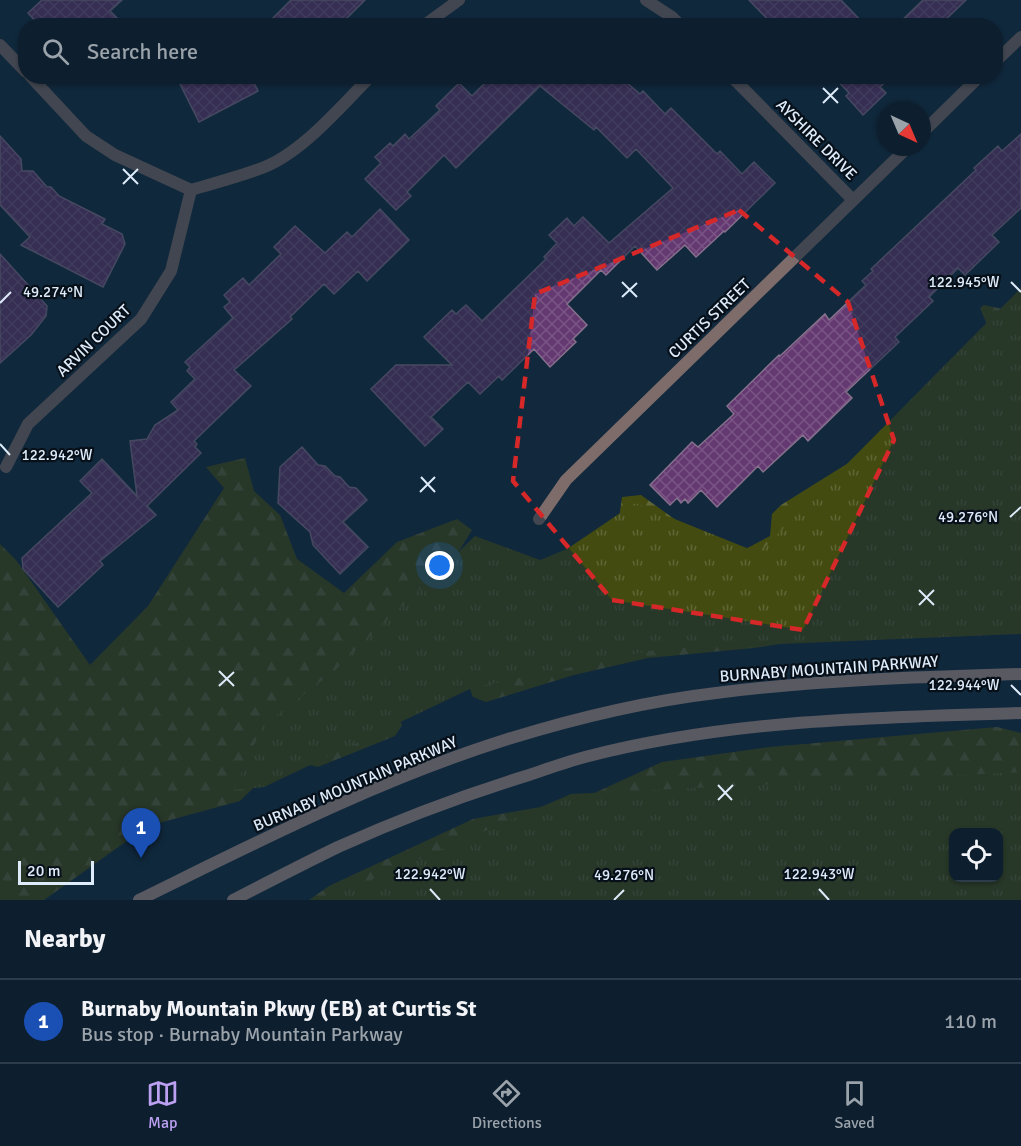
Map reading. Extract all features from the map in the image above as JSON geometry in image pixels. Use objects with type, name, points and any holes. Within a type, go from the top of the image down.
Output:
[{"type":"main road","name":"BURNABY MOUNTAIN PARKWAY","points":[[139,900],[393,780],[510,738],[616,711],[714,693],[828,681],[1021,674]]},
{"type":"main road","points":[[233,900],[339,847],[420,813],[584,757],[661,740],[786,724],[914,716],[1021,713]]},
{"type":"street","points":[[434,18],[459,0]]},
{"type":"street","points":[[646,0],[673,18]]},
{"type":"street","points":[[1003,55],[1021,37]]},
{"type":"street","points":[[0,45],[18,64]]},
{"type":"street","points":[[37,84],[86,136],[115,155],[191,190],[263,168],[287,154],[363,84]]},
{"type":"street","name":"AYSHIRE DRIVE","points":[[739,84],[854,200]]},
{"type":"street","points":[[931,124],[972,84]]},
{"type":"street","name":"CURTIS STREET","points":[[539,519],[566,480],[899,156]]},
{"type":"street","name":"ARVIN COURT","points":[[6,467],[28,424],[141,319],[171,271],[191,190]]},
{"type":"highlighted area","points":[[739,210],[848,302],[894,440],[803,630],[612,600],[513,481],[535,294]]},
{"type":"green space","points":[[1021,288],[1021,634],[659,649],[472,688],[264,787],[234,790],[263,725],[332,673],[475,536],[540,560],[567,549],[635,503],[759,553]]},
{"type":"green space","points":[[984,305],[1008,310],[869,630],[754,648],[648,658],[574,675],[486,702],[473,697],[464,672],[390,693],[402,725],[395,736],[318,767],[284,758],[240,801],[148,826],[44,900],[0,900],[0,544],[16,560],[90,665],[148,606],[224,488],[206,467],[245,458],[254,491],[280,515],[297,559],[344,593],[397,542],[457,519],[472,530],[434,591],[550,573],[619,519],[622,497],[641,495],[687,528],[734,555],[770,536],[772,514],[781,505],[874,447],[992,337],[980,308]]},
{"type":"green space","points":[[997,727],[1021,733],[1021,900],[309,900],[329,886],[473,819],[579,800],[662,762],[770,747]]},
{"type":"green space","points":[[1021,772],[1021,900],[324,900],[571,794]]},
{"type":"building","points":[[42,0],[122,0],[110,11],[117,18],[33,18],[28,13]]},
{"type":"building","points":[[291,0],[365,0],[347,18],[273,18]]},
{"type":"building","points":[[749,0],[841,0],[858,18],[766,18]]},
{"type":"building","points":[[923,0],[966,0],[947,18],[904,18]]},
{"type":"building","points":[[180,84],[255,84],[258,91],[199,122]]},
{"type":"building","points":[[458,84],[472,96],[484,84],[628,84],[640,94],[643,91],[665,114],[671,108],[717,154],[720,151],[742,174],[754,162],[775,183],[696,257],[685,245],[657,270],[635,246],[606,275],[601,270],[567,304],[587,325],[573,339],[576,342],[550,367],[534,349],[502,380],[499,376],[480,394],[468,382],[431,417],[443,429],[425,446],[371,389],[396,365],[452,365],[424,337],[452,310],[456,314],[466,305],[482,321],[546,259],[544,257],[557,243],[549,235],[567,218],[574,226],[583,217],[609,243],[673,188],[636,149],[627,158],[596,127],[594,130],[540,86],[456,168],[444,155],[407,192],[411,196],[396,210],[365,179],[381,163],[375,157],[390,143],[393,146],[405,134],[409,139],[440,110],[436,106]]},
{"type":"building","points":[[841,84],[883,84],[880,87],[886,93],[863,115],[846,96],[849,93]]},
{"type":"building","points":[[1021,134],[1021,208],[992,235],[999,242],[965,275],[958,268],[929,297],[933,301],[895,337],[899,342],[846,392],[852,398],[808,441],[803,435],[763,472],[758,466],[717,507],[701,490],[688,503],[685,499],[681,503],[677,498],[670,505],[650,485],[692,442],[698,447],[734,414],[727,406],[779,355],[825,314],[829,320],[866,285],[862,281],[873,271],[871,269],[976,170],[974,168],[998,146],[1002,151]]},
{"type":"building","points":[[0,136],[21,159],[22,171],[33,171],[47,187],[51,187],[59,196],[105,219],[102,224],[122,234],[125,244],[103,287],[21,245],[30,237],[0,205]]},
{"type":"building","points":[[380,209],[409,240],[367,281],[358,271],[334,294],[324,284],[290,317],[292,319],[234,370],[251,386],[194,441],[197,444],[195,447],[201,453],[147,506],[156,515],[100,561],[103,565],[58,607],[23,569],[22,558],[92,493],[80,481],[102,459],[137,496],[130,441],[147,439],[155,425],[178,410],[171,402],[195,379],[187,371],[190,367],[185,362],[233,318],[224,307],[230,302],[224,295],[243,278],[249,285],[281,254],[274,247],[295,226],[325,253],[347,232],[352,237]]},
{"type":"building","points":[[0,254],[47,306],[46,316],[31,335],[0,363]]},
{"type":"building","points":[[302,447],[318,465],[325,466],[349,487],[356,488],[367,500],[343,522],[368,547],[340,574],[313,545],[310,532],[278,503],[280,467]]},
{"type":"place","name":"Burnaby Mountain Pkwy (EB) at Curtis St","points":[[141,858]]}]
